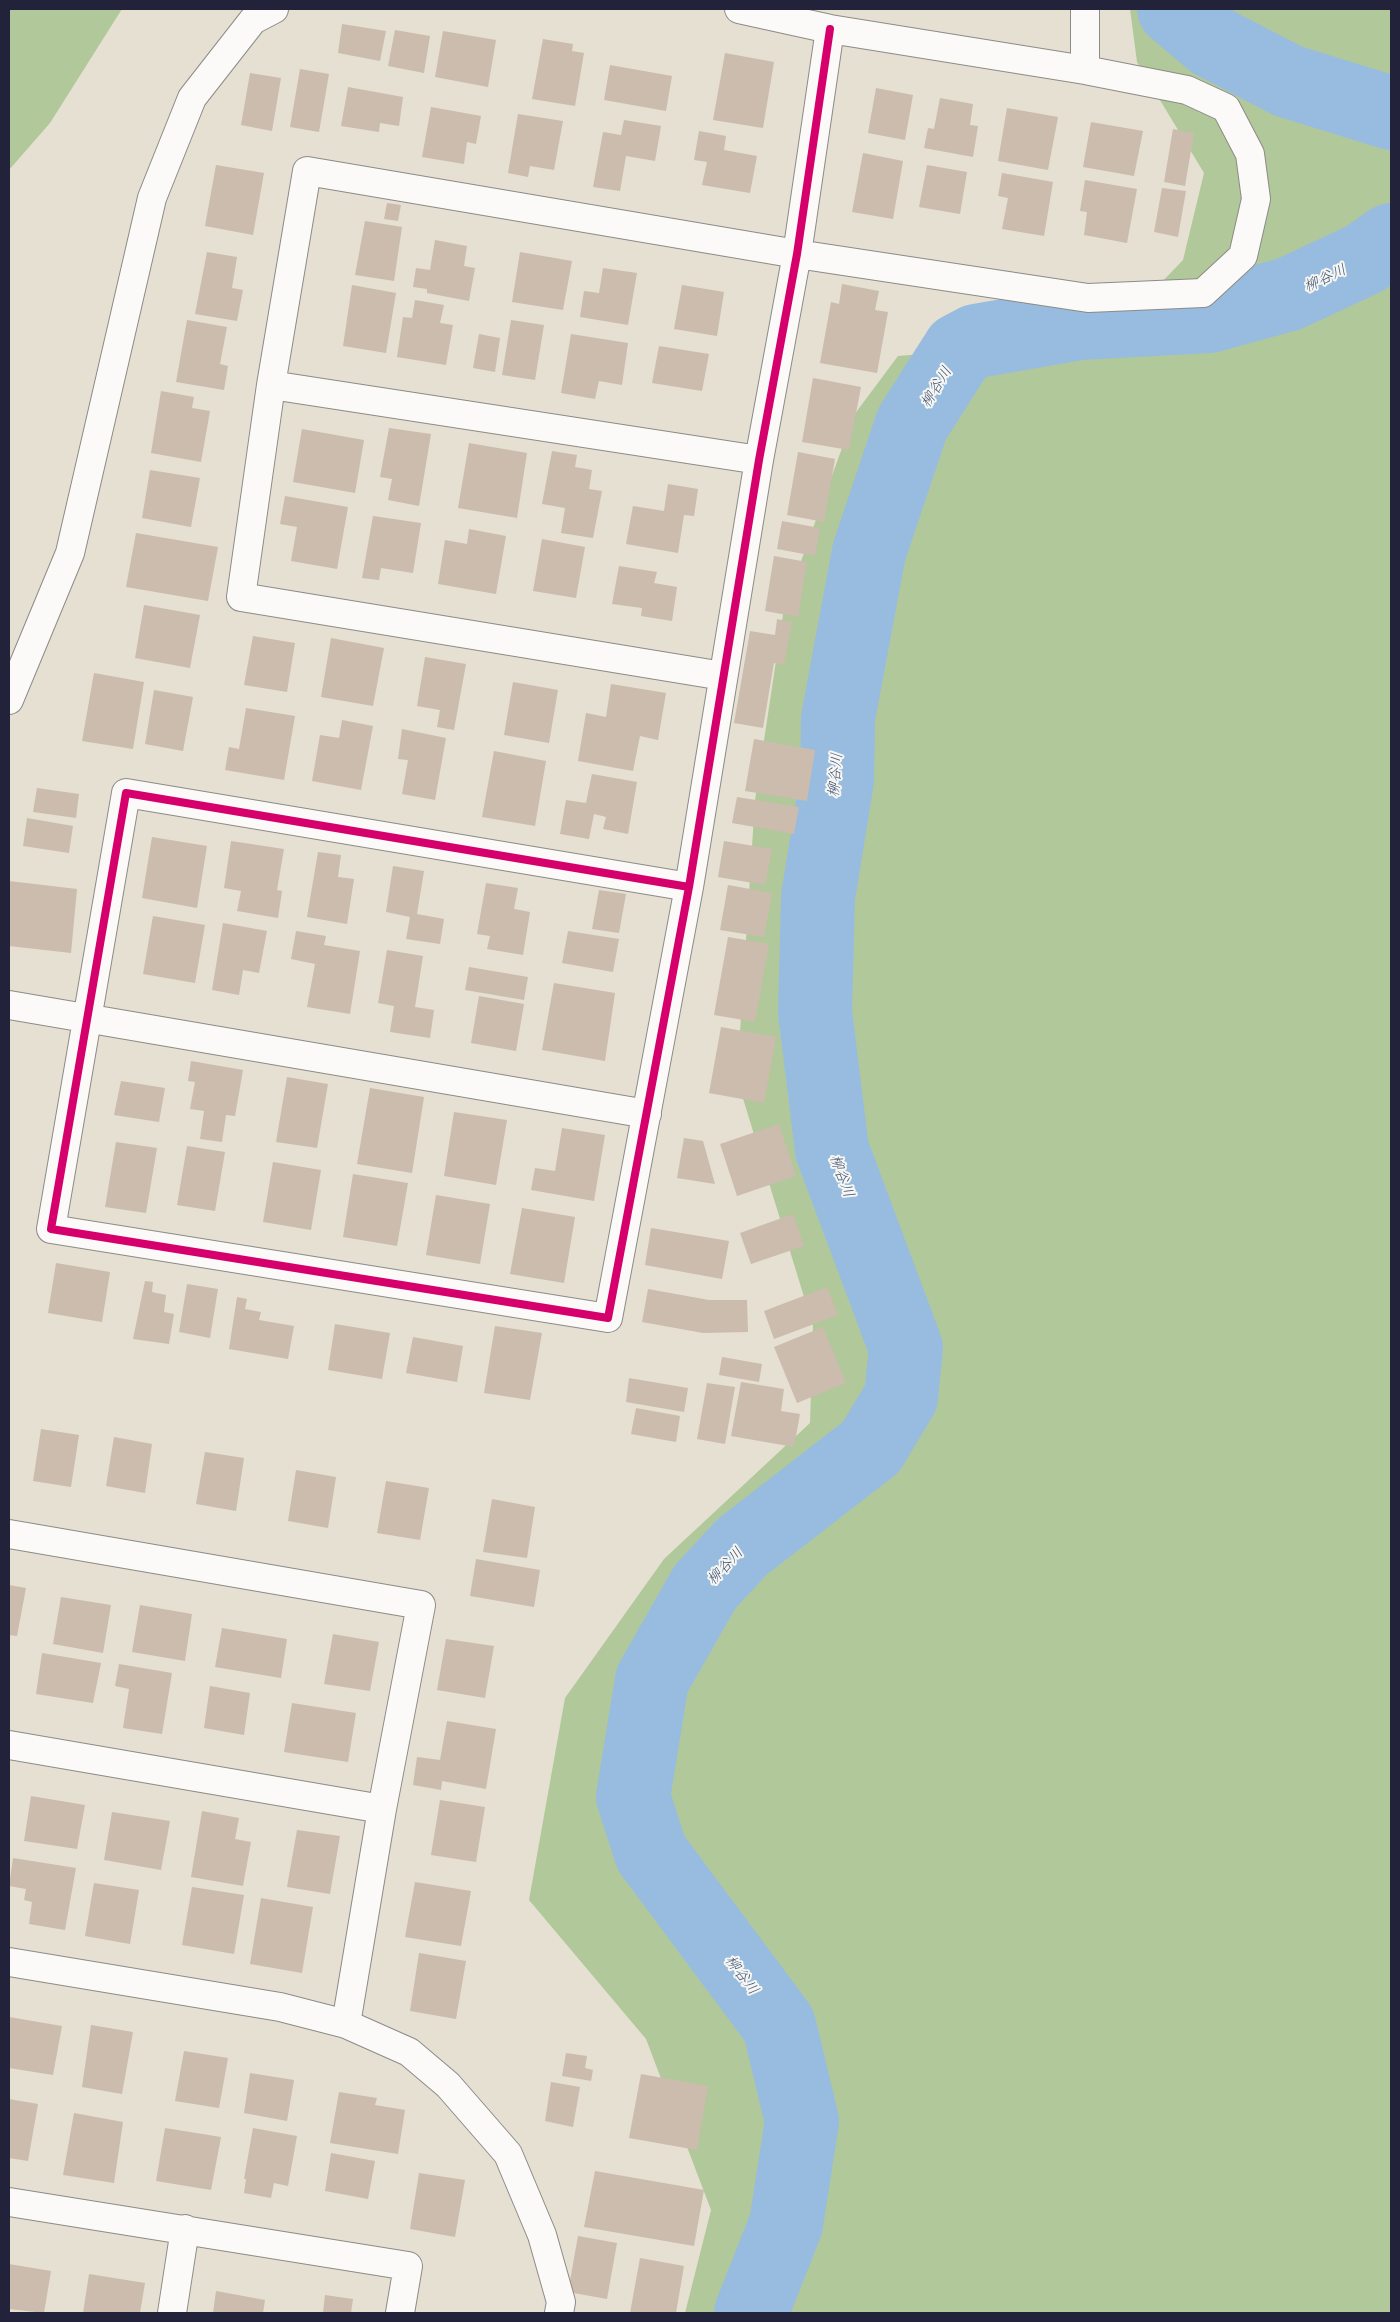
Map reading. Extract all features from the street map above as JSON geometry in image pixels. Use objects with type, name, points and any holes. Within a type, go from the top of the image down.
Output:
[{"type":"street","points":[[9,700],[70,553],[152,198],[192,98],[253,20],[274,9]]},
{"type":"street","points":[[724,676],[240,597],[271,385],[307,171],[797,254],[1088,298],[1203,293],[1243,256],[1256,199],[1250,154],[1226,108],[1186,90],[1085,70],[830,29],[739,9]]},
{"type":"street","points":[[1085,9],[1085,70]]},
{"type":"street","points":[[689,887],[126,793],[51,1229],[608,1318],[689,887],[759,460],[797,254],[830,29]]},
{"type":"street","points":[[271,385],[759,460]]},
{"type":"street","points":[[9,1005],[647,1114]]},
{"type":"street","points":[[9,1534],[421,1605],[382,1809],[346,2024]]},
{"type":"street","points":[[9,1745],[382,1809]]},
{"type":"street","points":[[9,1962],[280,2007],[346,2024],[408,2052],[448,2085],[508,2154],[542,2236],[561,2302],[559,2313]]},
{"type":"street","points":[[9,2202],[408,2266],[400,2313]]},
{"type":"street","points":[[172,2313],[185,2229]]},
{"type":"green space","points":[[9,9],[122,9],[50,123],[9,170]]},
{"type":"green space","points":[[1130,9],[1391,9],[1391,2313],[685,2313],[711,2210],[646,2039],[529,1900],[565,1698],[664,1559],[810,1423],[813,1326],[737,1079],[755,800],[784,608],[854,415],[898,356],[1107,339],[1183,260],[1204,173],[1137,62]]},
{"type":"building","points":[[342,24],[386,31],[380,61],[338,53]]},
{"type":"building","points":[[395,30],[430,36],[424,73],[388,66]]},
{"type":"building","points":[[443,31],[496,40],[488,87],[435,77]]},
{"type":"building","points":[[543,39],[573,44],[572,51],[584,53],[575,106],[532,99]]},
{"type":"building","points":[[725,53],[774,62],[763,128],[713,120]]},
{"type":"building","points":[[610,65],[672,76],[666,111],[604,100]]},
{"type":"building","points":[[300,69],[329,74],[319,132],[290,127]]},
{"type":"building","points":[[250,73],[281,78],[272,131],[241,125]]},
{"type":"building","points":[[348,87],[403,97],[399,126],[380,123],[379,132],[341,126]]},
{"type":"building","points":[[876,88],[913,95],[905,140],[868,133]]},
{"type":"building","points":[[940,98],[973,104],[970,125],[978,126],[973,157],[924,148],[928,128],[934,129]]},
{"type":"building","points":[[431,107],[481,116],[476,144],[467,142],[464,164],[422,157]]},
{"type":"building","points":[[1007,108],[1058,117],[1048,170],[998,161]]},
{"type":"building","points":[[518,114],[563,121],[554,170],[530,166],[528,177],[508,173]]},
{"type":"building","points":[[624,120],[661,126],[655,161],[626,156],[620,191],[593,187],[603,132],[621,135]]},
{"type":"building","points":[[1091,122],[1143,131],[1134,176],[1083,167]]},
{"type":"building","points":[[1173,129],[1194,133],[1185,186],[1164,182]]},
{"type":"building","points":[[699,131],[726,136],[724,150],[757,156],[750,193],[702,185],[707,162],[694,160]]},
{"type":"building","points":[[863,153],[903,161],[893,219],[852,212]]},
{"type":"building","points":[[216,165],[264,173],[253,235],[205,226]]},
{"type":"building","points":[[927,165],[967,172],[960,214],[919,207]]},
{"type":"building","points":[[1002,173],[1053,182],[1044,236],[1002,229],[1008,198],[998,196]]},
{"type":"building","points":[[1085,180],[1137,189],[1127,243],[1084,235],[1087,212],[1080,211]]},
{"type":"building","points":[[1162,188],[1186,191],[1178,237],[1154,232]]},
{"type":"building","points":[[387,203],[401,205],[398,221],[384,219]]},
{"type":"building","points":[[365,221],[402,227],[394,281],[355,275]]},
{"type":"building","points":[[435,240],[467,246],[464,266],[475,268],[469,301],[427,293],[427,289],[413,287],[416,268],[430,270]]},
{"type":"building","points":[[207,252],[237,257],[232,288],[243,290],[237,321],[195,314]]},
{"type":"building","points":[[520,252],[572,261],[563,310],[512,302]]},
{"type":"building","points":[[603,268],[637,273],[628,325],[580,317],[584,291],[599,293]]},
{"type":"building","points":[[842,284],[879,291],[875,310],[888,312],[877,373],[820,363],[831,302],[839,304]]},
{"type":"building","points":[[352,285],[396,293],[386,353],[343,346]]},
{"type":"building","points":[[682,285],[724,292],[717,336],[674,329]]},
{"type":"building","points":[[415,300],[444,305],[440,323],[453,325],[446,365],[397,357],[403,317],[412,318]]},
{"type":"building","points":[[187,320],[227,327],[220,364],[228,366],[224,390],[176,382]]},
{"type":"building","points":[[511,320],[544,325],[535,380],[502,375]]},
{"type":"building","points":[[479,334],[500,338],[495,372],[473,368]]},
{"type":"building","points":[[571,334],[628,343],[622,385],[599,381],[595,399],[561,393]]},
{"type":"building","points":[[659,346],[709,354],[702,391],[652,383]]},
{"type":"building","points":[[813,378],[861,387],[849,450],[802,442]]},
{"type":"building","points":[[161,391],[194,397],[192,408],[210,411],[201,462],[151,453]]},
{"type":"building","points":[[389,428],[431,434],[419,506],[388,500],[392,479],[380,477]]},
{"type":"building","points":[[302,429],[364,440],[355,493],[293,482]]},
{"type":"building","points":[[469,443],[527,453],[517,518],[458,508]]},
{"type":"building","points":[[552,451],[577,455],[575,467],[592,470],[589,489],[602,491],[593,538],[561,533],[565,508],[542,504]]},
{"type":"building","points":[[798,452],[835,459],[824,522],[787,515]]},
{"type":"building","points":[[150,470],[200,478],[191,527],[142,518]]},
{"type":"building","points":[[668,484],[698,489],[694,516],[684,515],[678,553],[626,544],[633,506],[664,511]]},
{"type":"building","points":[[285,496],[348,507],[337,569],[291,561],[297,527],[280,524]]},
{"type":"building","points":[[373,516],[421,523],[413,573],[381,568],[379,580],[362,578]]},
{"type":"building","points":[[782,521],[820,528],[815,556],[777,549]]},
{"type":"building","points":[[469,529],[506,536],[496,594],[438,584],[445,540],[467,544]]},
{"type":"building","points":[[136,533],[218,547],[208,601],[126,587]]},
{"type":"building","points":[[542,539],[585,547],[576,598],[533,591]]},
{"type":"building","points":[[774,556],[807,562],[798,617],[765,611]]},
{"type":"building","points":[[619,566],[657,572],[654,583],[677,587],[672,621],[641,616],[642,608],[612,604]]},
{"type":"building","points":[[144,605],[200,615],[190,668],[135,658]]},
{"type":"building","points":[[777,619],[792,622],[784,665],[774,663],[763,728],[734,723],[750,631],[775,635]]},
{"type":"building","points":[[253,636],[295,643],[287,692],[244,685]]},
{"type":"building","points":[[331,638],[384,648],[373,706],[321,697]]},
{"type":"building","points":[[425,657],[466,664],[454,730],[437,727],[440,710],[417,706]]},
{"type":"building","points":[[94,673],[144,682],[133,749],[82,741]]},
{"type":"building","points":[[513,682],[558,690],[549,743],[504,735]]},
{"type":"building","points":[[611,684],[666,693],[658,740],[640,736],[633,771],[578,761],[586,713],[606,717]]},
{"type":"building","points":[[154,690],[193,697],[183,751],[145,744]]},
{"type":"building","points":[[246,708],[295,716],[284,780],[225,770],[229,747],[239,749]]},
{"type":"building","points":[[342,720],[373,726],[361,790],[312,781],[320,735],[339,738]]},
{"type":"building","points":[[402,729],[446,738],[435,800],[402,794],[408,760],[398,759]]},
{"type":"building","points":[[754,739],[815,750],[807,801],[745,791]]},
{"type":"building","points":[[494,751],[546,761],[535,826],[482,817]]},
{"type":"building","points":[[592,774],[637,782],[628,834],[603,829],[606,817],[594,814],[589,839],[560,834],[566,800],[586,803]]},
{"type":"building","points":[[37,788],[79,794],[76,818],[33,812]]},
{"type":"building","points":[[737,797],[799,807],[794,834],[732,823]]},
{"type":"building","points":[[27,818],[73,826],[69,853],[23,846]]},
{"type":"building","points":[[152,837],[207,846],[197,908],[142,898]]},
{"type":"building","points":[[231,841],[284,849],[277,890],[282,891],[278,918],[237,911],[241,891],[224,888]]},
{"type":"building","points":[[724,841],[772,849],[765,885],[718,877]]},
{"type":"building","points":[[318,852],[341,855],[338,877],[354,879],[347,924],[307,917]]},
{"type":"building","points":[[393,866],[424,871],[417,914],[444,919],[440,944],[406,939],[410,917],[386,912]]},
{"type":"building","points":[[9,881],[77,889],[71,953],[9,946]]},
{"type":"building","points":[[486,883],[518,888],[514,909],[530,912],[523,955],[487,949],[490,936],[477,934]]},
{"type":"building","points":[[728,885],[772,893],[764,937],[720,930]]},
{"type":"building","points":[[599,890],[626,894],[619,933],[592,929]]},
{"type":"building","points":[[153,916],[205,925],[195,983],[143,974]]},
{"type":"building","points":[[223,923],[267,931],[259,973],[243,970],[239,995],[212,990]]},
{"type":"building","points":[[296,931],[326,936],[324,945],[360,951],[350,1014],[307,1007],[315,964],[291,959]]},
{"type":"building","points":[[568,931],[619,939],[613,972],[562,963]]},
{"type":"building","points":[[728,937],[769,944],[755,1022],[714,1015]]},
{"type":"building","points":[[387,950],[423,956],[415,1007],[434,1010],[430,1038],[390,1032],[394,1006],[378,1003]]},
{"type":"building","points":[[469,967],[528,977],[524,1000],[465,990]]},
{"type":"building","points":[[554,983],[615,993],[605,1061],[542,1050]]},
{"type":"building","points":[[479,996],[524,1004],[516,1051],[471,1043]]},
{"type":"building","points":[[721,1027],[776,1037],[764,1103],[709,1093]]},
{"type":"building","points":[[191,1061],[243,1070],[235,1116],[226,1115],[222,1142],[200,1139],[204,1111],[190,1109],[195,1082],[188,1081]]},
{"type":"building","points":[[287,1077],[328,1084],[317,1148],[276,1142]]},
{"type":"building","points":[[121,1081],[165,1088],[159,1122],[114,1115]]},
{"type":"building","points":[[370,1088],[424,1097],[412,1173],[357,1164]]},
{"type":"building","points":[[454,1112],[507,1120],[496,1185],[444,1176]]},
{"type":"building","points":[[779,1124],[796,1176],[737,1196],[720,1144]]},
{"type":"building","points":[[562,1128],[605,1135],[594,1201],[531,1190],[535,1168],[555,1171]]},
{"type":"building","points":[[684,1138],[703,1141],[715,1184],[677,1178]]},
{"type":"building","points":[[116,1142],[157,1148],[146,1213],[105,1207]]},
{"type":"building","points":[[187,1146],[225,1152],[215,1211],[177,1205]]},
{"type":"building","points":[[273,1162],[321,1170],[311,1230],[263,1222]]},
{"type":"building","points":[[353,1174],[408,1183],[397,1246],[343,1237]]},
{"type":"building","points":[[436,1195],[490,1204],[480,1264],[426,1255]]},
{"type":"building","points":[[522,1208],[575,1217],[564,1283],[510,1274]]},
{"type":"building","points":[[793,1214],[804,1246],[751,1264],[740,1233]]},
{"type":"building","points":[[651,1228],[729,1241],[722,1279],[645,1265]]},
{"type":"building","points":[[56,1263],[110,1272],[102,1322],[48,1313]]},
{"type":"building","points":[[145,1281],[153,1282],[152,1292],[166,1295],[164,1312],[174,1314],[169,1344],[133,1339]]},
{"type":"building","points":[[187,1284],[218,1289],[210,1338],[179,1332]]},
{"type":"building","points":[[827,1287],[838,1315],[774,1339],[764,1311]]},
{"type":"building","points":[[648,1289],[709,1300],[747,1300],[748,1332],[703,1333],[642,1322]]},
{"type":"building","points":[[237,1297],[247,1299],[245,1309],[261,1312],[259,1320],[294,1326],[288,1359],[229,1349]]},
{"type":"building","points":[[335,1324],[390,1333],[382,1379],[328,1370]]},
{"type":"building","points":[[495,1326],[542,1333],[530,1400],[484,1393]]},
{"type":"building","points":[[823,1327],[846,1383],[797,1403],[774,1347]]},
{"type":"building","points":[[413,1337],[463,1346],[457,1382],[406,1373]]},
{"type":"building","points":[[722,1357],[762,1364],[759,1382],[719,1375]]},
{"type":"building","points":[[629,1378],[688,1388],[684,1412],[626,1402]]},
{"type":"building","points":[[741,1382],[784,1389],[781,1411],[800,1414],[794,1447],[731,1436]]},
{"type":"building","points":[[707,1383],[735,1387],[725,1444],[697,1439]]},
{"type":"building","points":[[636,1408],[680,1416],[676,1442],[631,1434]]},
{"type":"building","points":[[41,1429],[79,1435],[71,1487],[33,1481]]},
{"type":"building","points":[[114,1437],[152,1444],[145,1493],[106,1486]]},
{"type":"building","points":[[205,1452],[244,1458],[236,1511],[196,1504]]},
{"type":"building","points":[[296,1470],[336,1477],[328,1528],[288,1521]]},
{"type":"building","points":[[386,1481],[429,1488],[420,1540],[377,1533]]},
{"type":"building","points":[[492,1499],[535,1507],[527,1558],[483,1552]]},
{"type":"building","points":[[476,1559],[540,1570],[534,1607],[470,1596]]},
{"type":"building","points":[[9,1585],[26,1588],[17,1636],[9,1635]]},
{"type":"building","points":[[61,1597],[111,1605],[103,1653],[53,1644]]},
{"type":"building","points":[[140,1605],[192,1614],[185,1661],[132,1652]]},
{"type":"building","points":[[222,1628],[287,1639],[281,1678],[215,1667]]},
{"type":"building","points":[[333,1634],[379,1642],[370,1691],[324,1684]]},
{"type":"building","points":[[446,1639],[494,1646],[485,1698],[437,1690]]},
{"type":"building","points":[[42,1653],[101,1663],[93,1703],[36,1694]]},
{"type":"building","points":[[119,1664],[172,1673],[162,1734],[123,1728],[129,1689],[115,1686]]},
{"type":"building","points":[[210,1686],[250,1693],[244,1735],[204,1728]]},
{"type":"building","points":[[292,1703],[356,1713],[348,1762],[284,1752]]},
{"type":"building","points":[[447,1721],[496,1729],[486,1789],[442,1781],[441,1790],[413,1785],[417,1757],[440,1760]]},
{"type":"building","points":[[31,1796],[85,1805],[77,1849],[24,1841]]},
{"type":"building","points":[[440,1800],[485,1807],[476,1862],[431,1855]]},
{"type":"building","points":[[202,1811],[239,1818],[235,1839],[251,1842],[243,1886],[191,1877]]},
{"type":"building","points":[[112,1812],[170,1821],[161,1870],[104,1860]]},
{"type":"building","points":[[297,1830],[340,1836],[330,1894],[287,1887]]},
{"type":"building","points":[[13,1858],[76,1868],[65,1930],[29,1924],[32,1902],[24,1900],[26,1889],[9,1886]]},
{"type":"building","points":[[415,1882],[471,1891],[461,1946],[405,1937]]},
{"type":"building","points":[[94,1883],[139,1890],[130,1944],[85,1936]]},
{"type":"building","points":[[192,1887],[244,1895],[234,1954],[182,1945]]},
{"type":"building","points":[[261,1898],[313,1907],[302,1973],[250,1964]]},
{"type":"building","points":[[419,1953],[466,1961],[456,2019],[410,2011]]},
{"type":"building","points":[[9,2017],[62,2026],[53,2075],[9,2068]]},
{"type":"building","points":[[91,2025],[133,2032],[122,2094],[82,2087]]},
{"type":"building","points":[[184,2051],[228,2058],[219,2108],[175,2101]]},
{"type":"building","points":[[566,2053],[587,2056],[585,2068],[593,2070],[591,2081],[562,2076]]},
{"type":"building","points":[[250,2073],[294,2080],[287,2121],[244,2113]]},
{"type":"building","points":[[641,2074],[708,2086],[697,2150],[629,2138]]},
{"type":"building","points":[[551,2082],[580,2087],[573,2127],[545,2121]]},
{"type":"building","points":[[339,2092],[377,2098],[375,2105],[405,2110],[398,2154],[330,2143]]},
{"type":"building","points":[[9,2099],[38,2104],[28,2161],[9,2158]]},
{"type":"building","points":[[74,2113],[123,2122],[114,2183],[63,2175]]},
{"type":"building","points":[[165,2128],[221,2137],[211,2190],[156,2181]]},
{"type":"building","points":[[253,2128],[297,2136],[288,2186],[274,2183],[271,2198],[244,2193],[246,2179],[244,2179]]},
{"type":"building","points":[[331,2153],[375,2161],[368,2199],[325,2191]]},
{"type":"building","points":[[595,2171],[704,2190],[694,2246],[584,2227]]},
{"type":"building","points":[[419,2173],[465,2180],[455,2237],[410,2229]]},
{"type":"building","points":[[578,2236],[617,2243],[607,2299],[568,2292]]},
{"type":"building","points":[[640,2258],[684,2266],[676,2313],[630,2313]]},
{"type":"building","points":[[9,2264],[51,2271],[44,2313],[9,2309]]},
{"type":"building","points":[[89,2274],[145,2283],[140,2313],[83,2313]]},
{"type":"building","points":[[216,2291],[265,2300],[263,2313],[213,2313]]},
{"type":"building","points":[[325,2295],[353,2299],[351,2313],[323,2313]]},
{"type":"waterway","name":"柳谷川","points":[[1174,9],[1213,42],[1288,81],[1391,113]]},
{"type":"waterway","name":"柳谷川","points":[[751,2313],[786,2224],[802,2121],[779,2025],[651,1853],[633,1797],[652,1680],[705,1587],[742,1547],[871,1447],[901,1397],[906,1348],[832,1150],[815,1012],[818,897],[837,780],[838,718],[869,552],[912,424],[959,350],[976,341],[1080,323],[1209,316],[1289,294],[1364,259],[1391,240]]},
{"type":"cycle path","points":[[689,887],[126,793],[51,1229],[608,1318],[689,887],[759,460],[797,254],[830,29]]}]
